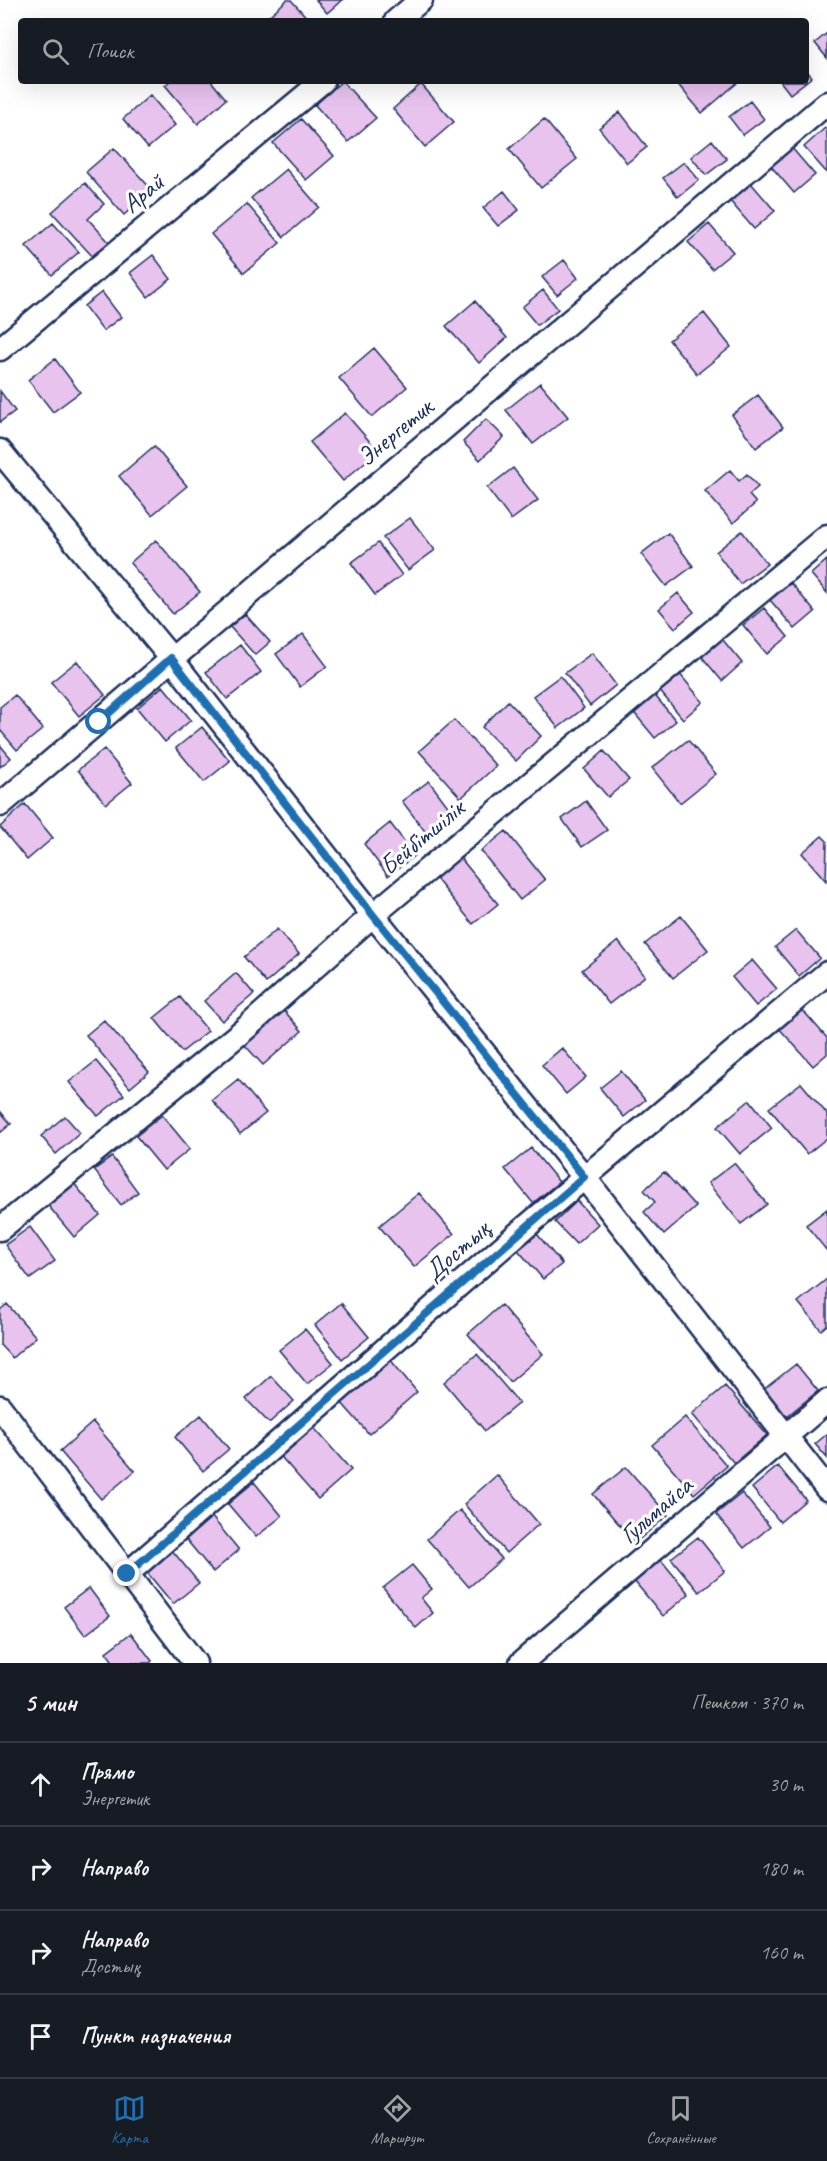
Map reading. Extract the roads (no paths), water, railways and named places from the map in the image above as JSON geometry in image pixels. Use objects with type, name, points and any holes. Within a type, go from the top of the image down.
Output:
[{"type":"street","points":[[400,18],[421,0]]},
{"type":"street","name":"Арай","points":[[0,349],[319,84]]},
{"type":"street","name":"Энергетик","points":[[0,805],[827,103]]},
{"type":"street","points":[[0,451],[171,658],[373,915],[584,1177],[827,1489]]},
{"type":"street","name":"Бейбітшілік","points":[[0,1229],[245,1029],[373,915],[827,536]]},
{"type":"street","name":"Достық","points":[[127,1574],[584,1177],[827,973]]},
{"type":"street","name":"Гульмайса","points":[[521,1663],[827,1401]]},
{"type":"street","points":[[0,1407],[195,1663]]}]
